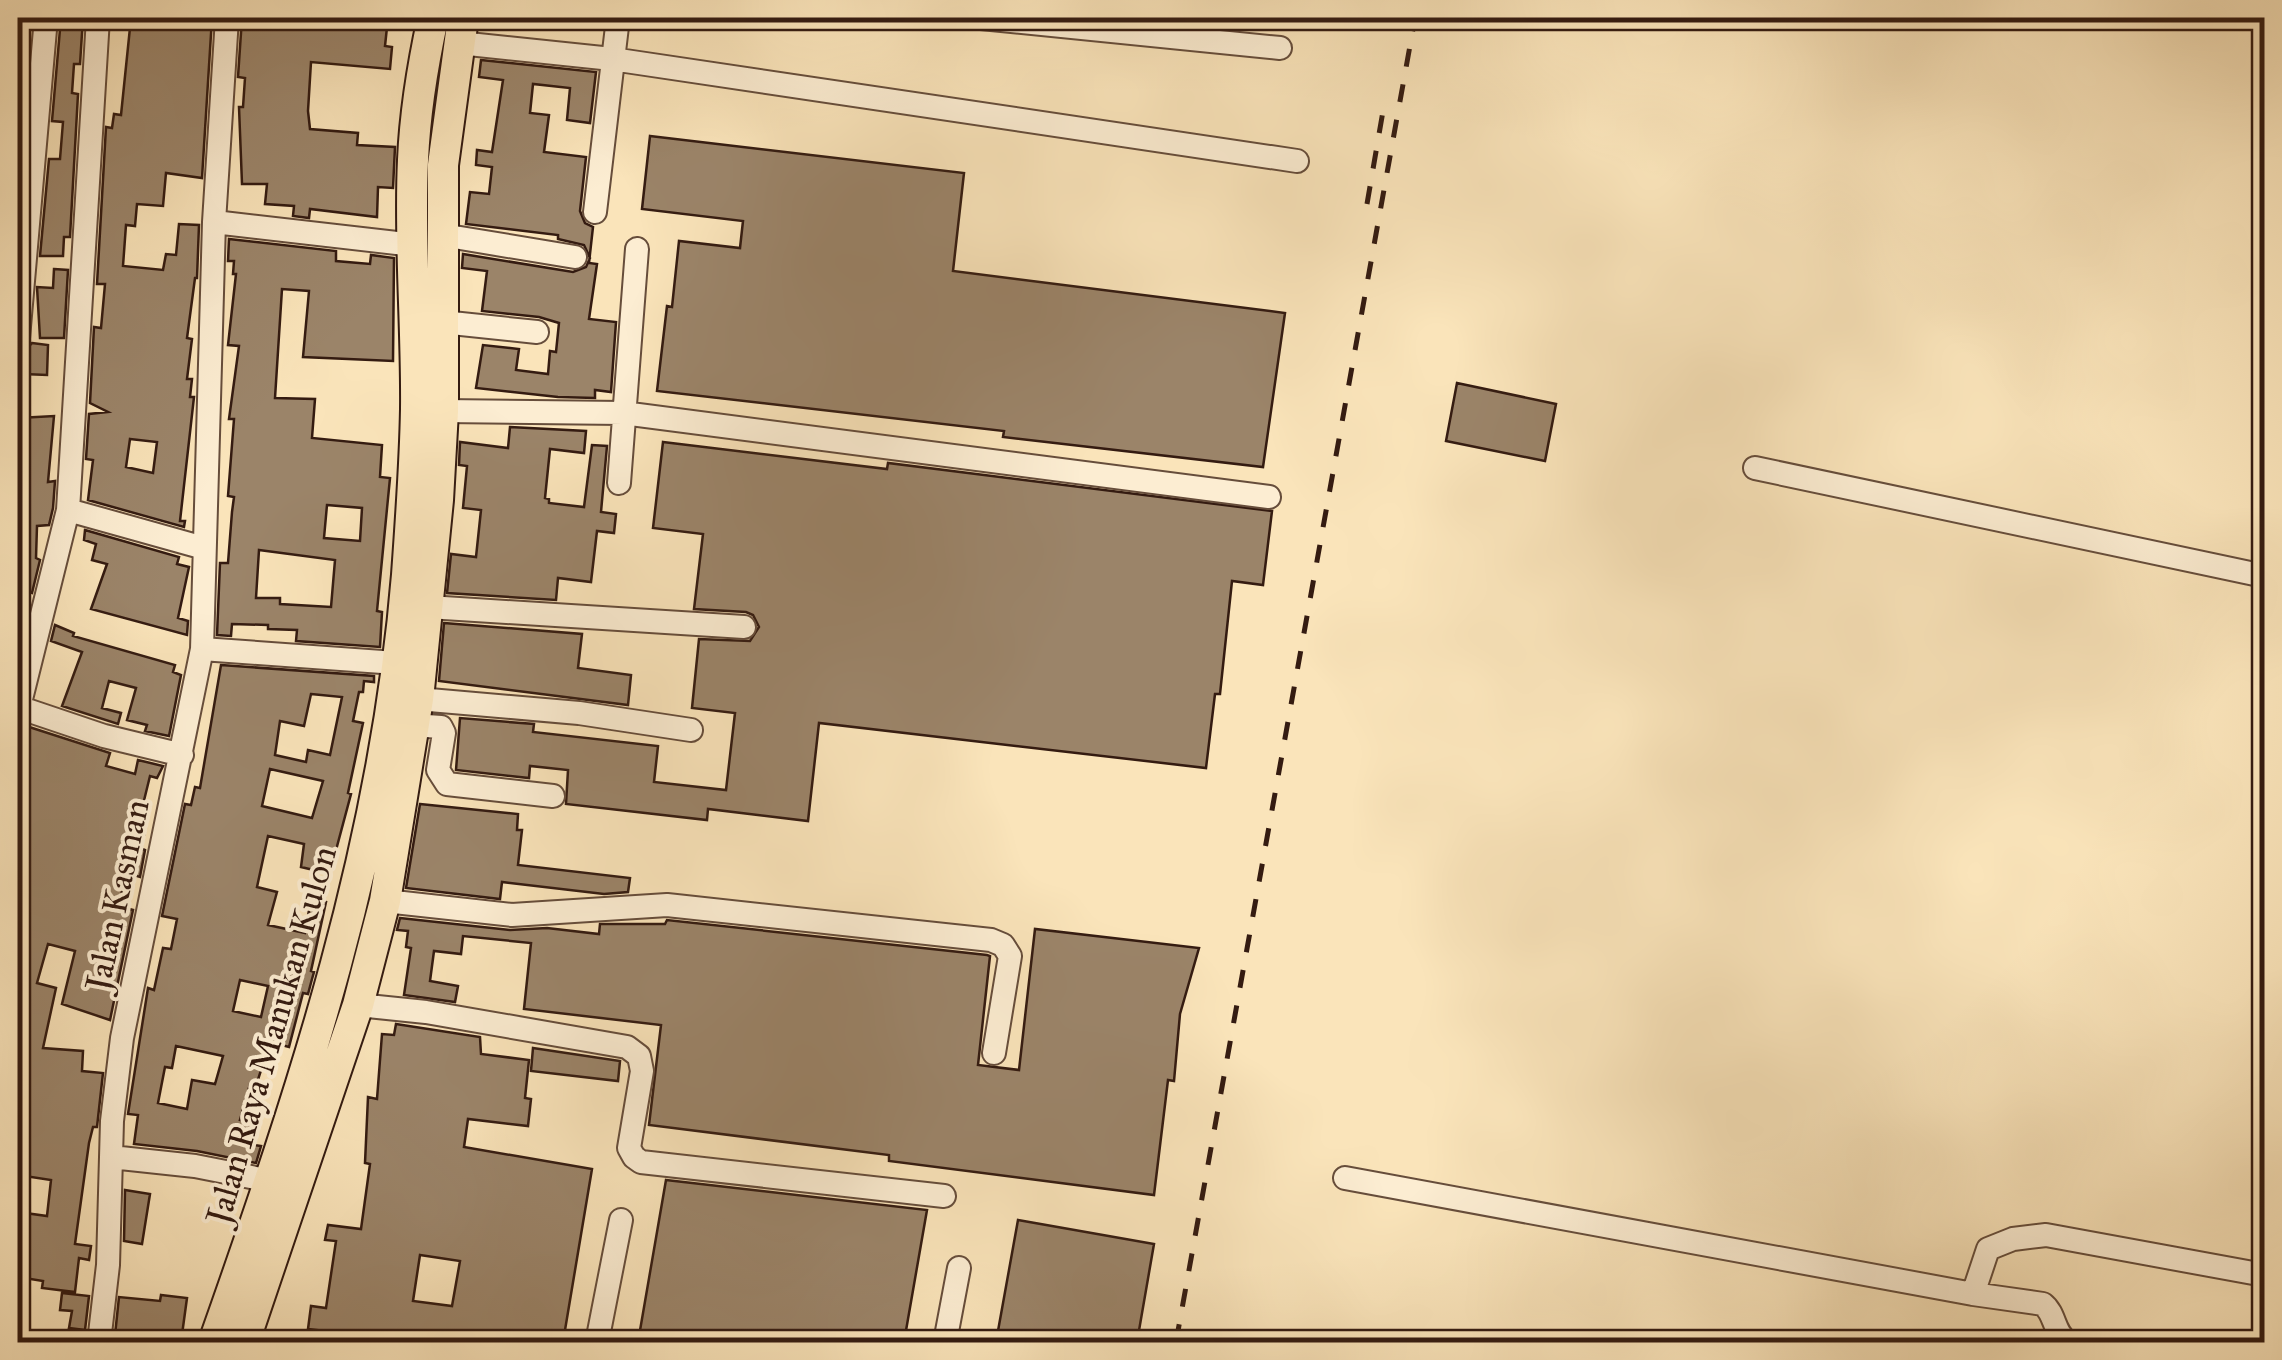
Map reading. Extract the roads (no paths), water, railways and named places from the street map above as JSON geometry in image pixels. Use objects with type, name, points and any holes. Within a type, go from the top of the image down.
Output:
[{"type":"main road","points":[[433,18],[436,88]]},
{"type":"main road","points":[[436,88],[461,30]]},
{"type":"main road","name":"Jalan Raya Manukan Kulon","points":[[244,1342],[358,1004],[385,901],[415,712],[428,607],[443,411],[429,322],[428,240],[442,165],[436,88]]},
{"type":"main road","name":"Jalan Raya Manukan Kulon","points":[[214,1342],[271,1181],[354,901],[382,763],[396,663],[416,410],[429,322]]},
{"type":"street","points":[[18,338],[28,93],[46,18]]},
{"type":"street","points":[[98,18],[68,510],[18,708],[104,736],[182,755]]},
{"type":"street","name":"Jalan Kasman","points":[[100,1342],[108,1265],[112,1121],[122,1038],[202,649],[214,222],[227,18]]},
{"type":"street","points":[[595,212],[618,18]]},
{"type":"street","points":[[981,18],[1280,48]]},
{"type":"street","points":[[461,30],[612,59],[1297,161]]},
{"type":"street","points":[[214,222],[428,240],[575,258]]},
{"type":"street","points":[[619,483],[637,249]]},
{"type":"street","points":[[429,322],[536,332]]},
{"type":"street","points":[[443,411],[623,413],[1269,497]]},
{"type":"street","points":[[1755,468],[2264,576]]},
{"type":"street","points":[[68,510],[204,548]]},
{"type":"street","points":[[428,607],[744,627]]},
{"type":"street","points":[[202,649],[396,663]]},
{"type":"street","points":[[415,712],[579,712],[691,730]]},
{"type":"street","points":[[415,712],[442,727],[438,770],[447,784],[553,796]]},
{"type":"street","points":[[385,901],[512,915],[668,905],[990,940],[1004,945],[1010,956],[994,1053]]},
{"type":"street","points":[[358,1004],[626,1047],[640,1056],[642,1071],[629,1148],[634,1158],[642,1162],[944,1196]]},
{"type":"street","points":[[111,1157],[195,1166],[271,1181]]},
{"type":"street","points":[[1344,1178],[2043,1304],[2048,1307],[2061,1338],[2068,1342]]},
{"type":"street","points":[[597,1342],[621,1220]]},
{"type":"street","points":[[1973,1294],[1988,1249],[2013,1239],[2046,1235],[2264,1275]]},
{"type":"street","points":[[945,1342],[958,1268]]},
{"type":"railway","points":[[1176,1342],[1415,18]]},
{"type":"railway","points":[[1367,204],[1383,111]]}]
